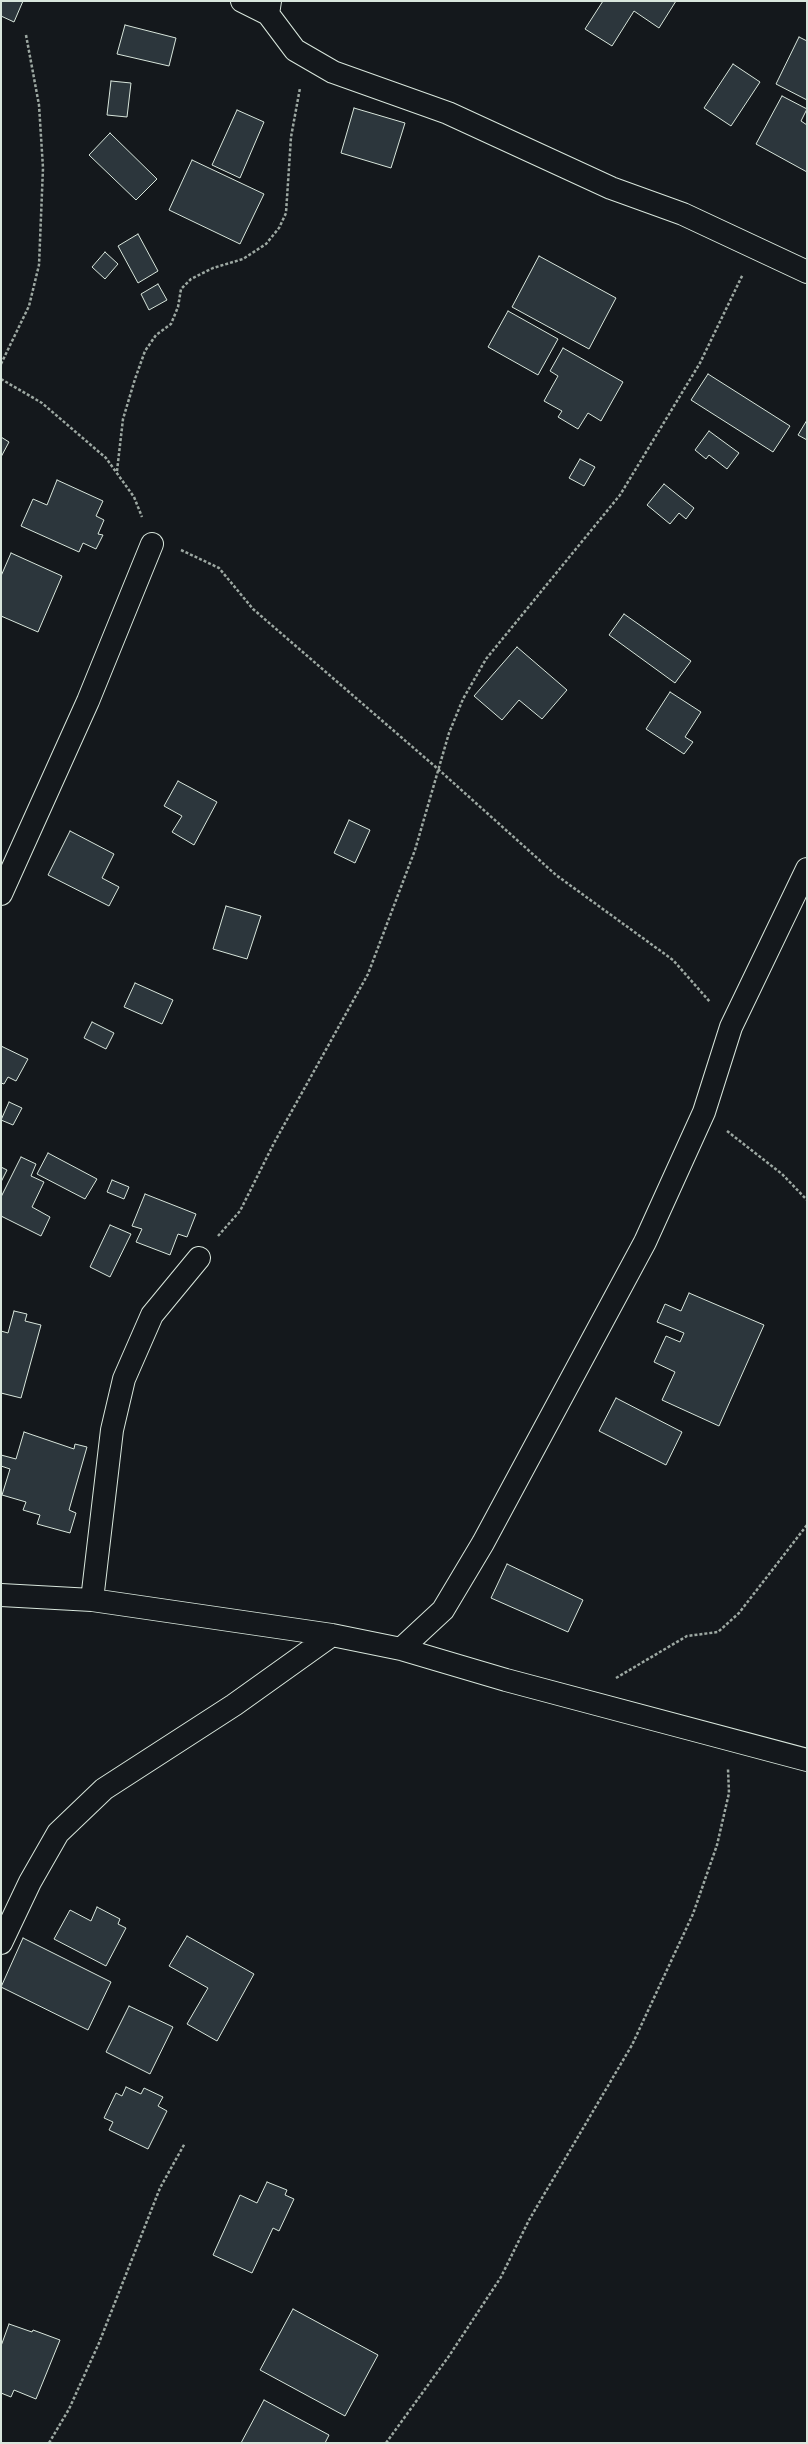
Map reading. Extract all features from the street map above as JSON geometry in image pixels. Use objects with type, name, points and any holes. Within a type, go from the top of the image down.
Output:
[{"type":"street","points":[[242,1],[269,8],[295,50],[333,72],[448,113],[611,188],[684,214],[756,246],[807,272]]},
{"type":"street","points":[[1,894],[88,701],[152,544]]},
{"type":"street","points":[[401,1649],[443,1610],[483,1543],[645,1242],[704,1112],[731,1027],[807,869]]},
{"type":"street","points":[[92,1600],[112,1430],[124,1379],[152,1315],[199,1258]]},
{"type":"street","points":[[1,1595],[92,1600],[332,1635],[401,1649],[582,1701],[807,1760]]},
{"type":"street","points":[[1,1943],[30,1882],[58,1833],[104,1789],[234,1705],[332,1635]]},
{"type":"path","points":[[1,364],[29,306],[39,265],[43,168],[39,105],[26,35]]},
{"type":"path","points":[[116,472],[123,419],[135,379],[145,351],[156,335],[171,324],[178,307],[180,289],[191,279],[213,268],[243,259],[266,244],[279,228],[286,213],[291,138],[305,56]]},
{"type":"path","points":[[199,1258],[240,1211],[274,1143],[368,974],[415,850],[449,733],[463,699],[486,659],[620,495],[700,363],[756,246]]},
{"type":"path","points":[[1,379],[42,403],[106,458],[134,497],[152,544],[188,551],[219,568],[253,609],[438,769],[556,875],[673,960],[731,1027]]},
{"type":"path","points":[[704,1112],[782,1174],[807,1200]]},
{"type":"path","points":[[582,1701],[628,1670],[687,1636],[718,1632],[739,1613],[807,1525]]},
{"type":"path","points":[[386,2443],[449,2356],[501,2277],[529,2220],[632,2045],[693,1914],[717,1845],[728,1793],[728,1739]]},
{"type":"path","points":[[49,2443],[69,2409],[93,2356],[160,2188],[185,2144]]},
{"type":"building","points":[[1,1],[23,1],[14,22],[1,16]]},
{"type":"building","points":[[603,1],[676,1],[659,28],[634,11],[612,46],[585,29]]},
{"type":"building","points":[[125,25],[176,38],[169,66],[117,54]]},
{"type":"building","points":[[799,37],[807,41],[807,100],[776,84]]},
{"type":"building","points":[[733,64],[760,82],[731,126],[704,108]]},
{"type":"building","points":[[111,81],[131,83],[127,117],[107,115]]},
{"type":"building","points":[[782,96],[807,109],[801,121],[807,125],[807,172],[756,144]]},
{"type":"building","points":[[354,108],[405,123],[391,168],[341,153]]},
{"type":"building","points":[[237,110],[264,122],[240,178],[212,165]]},
{"type":"building","points":[[110,133],[157,179],[136,200],[89,155]]},
{"type":"building","points":[[192,160],[264,194],[240,244],[169,210]]},
{"type":"building","points":[[138,234],[158,271],[138,283],[118,246]]},
{"type":"building","points":[[105,252],[118,264],[105,279],[92,267]]},
{"type":"building","points":[[539,256],[616,298],[589,349],[512,307]]},
{"type":"building","points":[[158,284],[167,300],[149,310],[141,294]]},
{"type":"building","points":[[508,311],[558,339],[538,375],[488,347]]},
{"type":"building","points":[[563,348],[623,382],[601,421],[588,413],[578,429],[558,417],[562,411],[544,401],[558,376],[550,371]]},
{"type":"building","points":[[708,374],[790,426],[773,452],[691,400]]},
{"type":"building","points":[[807,420],[807,440],[798,435]]},
{"type":"building","points":[[709,431],[739,453],[727,469],[709,455],[706,459],[695,450]]},
{"type":"building","points":[[1,437],[9,442],[1,457]]},
{"type":"building","points":[[580,459],[595,467],[584,486],[569,478]]},
{"type":"building","points":[[57,480],[103,501],[96,516],[104,520],[98,534],[103,535],[96,549],[83,543],[79,552],[21,526],[33,499],[47,505]]},
{"type":"building","points":[[664,484],[694,508],[686,519],[679,513],[670,524],[647,505]]},
{"type":"building","points":[[11,553],[62,576],[38,632],[1,616],[1,576]]},
{"type":"building","points":[[624,614],[691,661],[675,683],[609,635]]},
{"type":"building","points":[[517,647],[567,690],[542,719],[519,700],[502,720],[474,696]]},
{"type":"building","points":[[670,692],[701,712],[685,737],[693,742],[684,754],[646,729]]},
{"type":"building","points":[[178,781],[217,802],[194,845],[172,832],[182,816],[164,806]]},
{"type":"building","points":[[349,820],[370,830],[355,863],[334,853]]},
{"type":"building","points":[[70,831],[114,854],[102,878],[119,887],[109,906],[48,875]]},
{"type":"building","points":[[226,906],[261,916],[247,959],[213,949]]},
{"type":"building","points":[[135,983],[173,1000],[162,1024],[124,1007]]},
{"type":"building","points":[[92,1022],[114,1033],[106,1049],[84,1038]]},
{"type":"building","points":[[1,1046],[28,1059],[16,1081],[8,1077],[4,1084],[1,1083]]},
{"type":"building","points":[[9,1102],[22,1108],[13,1125],[1,1120]]},
{"type":"building","points":[[48,1153],[97,1179],[85,1199],[37,1174]]},
{"type":"building","points":[[21,1157],[36,1164],[31,1176],[44,1182],[32,1207],[50,1217],[41,1236],[1,1216],[1,1197]]},
{"type":"building","points":[[1,1167],[7,1170],[1,1182]]},
{"type":"building","points":[[112,1180],[129,1187],[124,1199],[107,1192]]},
{"type":"building","points":[[145,1194],[196,1214],[187,1237],[178,1234],[170,1255],[136,1242],[142,1229],[132,1226]]},
{"type":"building","points":[[110,1225],[131,1234],[110,1277],[90,1267]]},
{"type":"building","points":[[689,1293],[764,1325],[719,1426],[662,1400],[675,1372],[654,1362],[666,1336],[680,1342],[684,1333],[657,1322],[665,1304],[681,1311]]},
{"type":"building","points":[[14,1311],[27,1314],[25,1321],[41,1325],[21,1398],[1,1393],[1,1331],[8,1333]]},
{"type":"building","points":[[616,1398],[682,1432],[666,1465],[599,1431]]},
{"type":"building","points":[[24,1432],[74,1449],[75,1444],[87,1447],[69,1510],[76,1513],[70,1533],[37,1524],[40,1515],[23,1510],[26,1502],[2,1495],[10,1469],[1,1466],[1,1455],[16,1459]]},
{"type":"building","points":[[507,1564],[583,1600],[568,1632],[491,1598]]},
{"type":"building","points":[[97,1907],[120,1919],[118,1924],[126,1928],[106,1966],[54,1939],[70,1910],[91,1921]]},
{"type":"building","points":[[187,1936],[254,1974],[217,2041],[187,2024],[208,1988],[169,1966]]},
{"type":"building","points":[[23,1938],[111,1982],[88,2030],[1,1987]]},
{"type":"building","points":[[129,2006],[173,2027],[150,2074],[106,2052]]},
{"type":"building","points":[[126,2087],[141,2094],[144,2088],[163,2097],[158,2106],[167,2111],[148,2149],[109,2130],[113,2122],[104,2118],[116,2093],[122,2096]]},
{"type":"building","points":[[267,2182],[287,2190],[285,2195],[294,2199],[279,2231],[273,2228],[252,2273],[213,2255],[240,2195],[257,2203]]},
{"type":"building","points":[[293,2309],[378,2355],[345,2416],[260,2370]]},
{"type":"building","points":[[9,2324],[32,2332],[33,2330],[60,2340],[36,2399],[14,2390],[11,2397],[1,2393],[1,2346]]},
{"type":"building","points":[[264,2400],[329,2435],[325,2443],[241,2443]]}]
